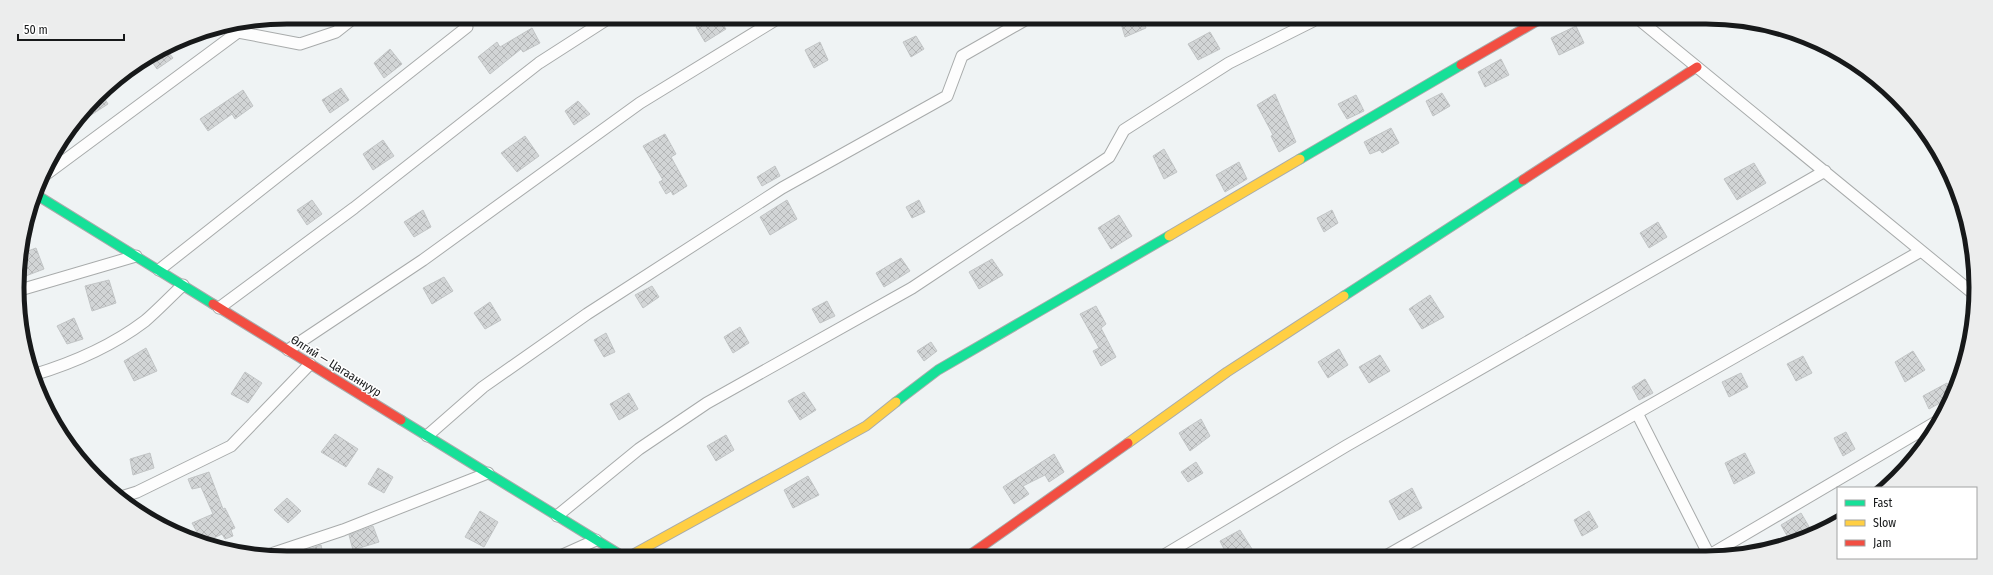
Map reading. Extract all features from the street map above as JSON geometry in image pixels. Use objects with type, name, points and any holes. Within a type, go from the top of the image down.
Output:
[{"type":"main road","points":[[641,551],[866,426],[938,370],[1532,24]]},
{"type":"main road","points":[[975,551],[1227,372],[1697,67]]},
{"type":"main road","name":"Өлгий — Цагааннуур","points":[[39,200],[159,270],[613,551]]},
{"type":"street","points":[[238,32],[300,44],[336,32],[346,24]]},
{"type":"street","points":[[219,308],[354,208],[539,63],[600,24]]},
{"type":"street","points":[[288,350],[423,260],[640,103],[769,24]]},
{"type":"street","points":[[427,436],[483,387],[587,314],[782,188],[947,96],[962,56],[1018,24]]},
{"type":"street","points":[[557,516],[639,449],[707,403],[912,288],[1109,157],[1124,130],[1229,63],[1307,24]]},
{"type":"street","points":[[1644,24],[1969,291]]},
{"type":"street","points":[[159,270],[467,27]]},
{"type":"street","points":[[51,170],[243,28]]},
{"type":"street","points":[[1171,551],[1346,446],[1825,171]]},
{"type":"street","points":[[1395,551],[1921,251]]},
{"type":"street","points":[[24,289],[136,256]]},
{"type":"street","points":[[38,373],[58,367],[103,348],[145,320],[182,285]]},
{"type":"street","points":[[125,495],[137,492],[231,446],[310,364]]},
{"type":"street","points":[[1637,413],[1706,551]]},
{"type":"street","points":[[1719,550],[1930,425]]},
{"type":"street","points":[[281,551],[344,530],[488,474]]},
{"type":"street","points":[[572,551],[596,540]]},
{"type":"building","points":[[701,24],[722,24],[726,29],[705,42],[696,27]]},
{"type":"building","points":[[1121,24],[1144,24],[1146,28],[1125,37]]},
{"type":"building","points":[[1576,26],[1584,43],[1559,55],[1551,38]]},
{"type":"building","points":[[532,28],[540,43],[523,52],[521,49],[490,74],[478,57],[497,42],[500,47]]},
{"type":"building","points":[[1210,32],[1220,49],[1198,60],[1188,44]]},
{"type":"building","points":[[916,36],[924,49],[911,57],[903,42]]},
{"type":"building","points":[[820,42],[828,60],[814,68],[805,50]]},
{"type":"building","points":[[390,49],[402,64],[384,78],[374,63]]},
{"type":"building","points":[[169,52],[173,58],[157,69],[152,62]]},
{"type":"building","points":[[1501,59],[1509,75],[1485,87],[1478,72]]},
{"type":"building","points":[[341,88],[349,100],[330,113],[322,100]]},
{"type":"building","points":[[243,90],[253,106],[235,119],[232,114],[208,131],[200,119]]},
{"type":"building","points":[[1442,93],[1450,106],[1433,116],[1426,101]]},
{"type":"building","points":[[1275,94],[1296,142],[1279,152],[1271,136],[1273,135],[1257,105]]},
{"type":"building","points":[[1356,95],[1364,111],[1347,119],[1338,104]]},
{"type":"building","points":[[104,98],[108,104],[84,119]]},
{"type":"building","points":[[578,101],[590,114],[574,125],[565,111]]},
{"type":"building","points":[[1391,128],[1399,143],[1382,153],[1380,150],[1370,154],[1364,142]]},
{"type":"building","points":[[665,134],[676,154],[671,157],[687,186],[673,195],[671,191],[666,194],[659,182],[663,180],[643,146]]},
{"type":"building","points":[[525,136],[539,156],[517,172],[501,153]]},
{"type":"building","points":[[383,140],[394,156],[373,170],[363,154]]},
{"type":"building","points":[[1164,149],[1177,172],[1164,179],[1153,156]]},
{"type":"building","points":[[1239,162],[1247,179],[1225,192],[1216,175]]},
{"type":"building","points":[[1754,163],[1766,183],[1737,200],[1724,179]]},
{"type":"building","points":[[775,166],[780,176],[762,186],[757,177]]},
{"type":"building","points":[[312,200],[322,214],[307,225],[297,210]]},
{"type":"building","points":[[787,200],[797,219],[770,235],[760,217]]},
{"type":"building","points":[[919,200],[925,212],[912,218],[906,207]]},
{"type":"building","points":[[423,210],[431,227],[414,237],[404,222]]},
{"type":"building","points":[[1332,210],[1338,223],[1324,232],[1317,218]]},
{"type":"building","points":[[1119,215],[1132,236],[1111,249],[1098,228]]},
{"type":"building","points":[[1658,222],[1667,237],[1649,248],[1640,233]]},
{"type":"building","points":[[36,248],[44,269],[25,276],[26,252]]},
{"type":"building","points":[[901,258],[910,271],[884,287],[876,273]]},
{"type":"building","points":[[992,259],[1003,275],[979,289],[969,272]]},
{"type":"building","points":[[444,277],[453,291],[432,304],[423,288]]},
{"type":"building","points":[[109,280],[116,303],[92,311],[85,286]]},
{"type":"building","points":[[652,286],[659,297],[643,308],[635,295]]},
{"type":"building","points":[[1430,295],[1444,317],[1422,329],[1409,309]]},
{"type":"building","points":[[827,301],[835,316],[820,323],[812,309]]},
{"type":"building","points":[[490,302],[501,320],[485,329],[474,313]]},
{"type":"building","points":[[1096,306],[1106,324],[1101,328],[1116,357],[1101,366],[1093,351],[1099,348],[1080,314]]},
{"type":"building","points":[[74,318],[83,339],[67,344],[57,326]]},
{"type":"building","points":[[740,327],[749,343],[733,353],[724,337]]},
{"type":"building","points":[[606,333],[615,352],[604,357],[594,340]]},
{"type":"building","points":[[931,342],[937,351],[924,361],[917,351]]},
{"type":"building","points":[[146,348],[157,371],[134,381],[124,361]]},
{"type":"building","points":[[1339,349],[1348,365],[1328,378],[1318,362]]},
{"type":"building","points":[[1913,351],[1925,370],[1905,382],[1895,362]]},
{"type":"building","points":[[1380,355],[1390,371],[1369,383],[1359,367]]},
{"type":"building","points":[[1803,356],[1812,373],[1796,381],[1787,364]]},
{"type":"building","points":[[245,372],[262,383],[248,403],[231,394]]},
{"type":"building","points":[[1741,373],[1748,387],[1729,397],[1722,382]]},
{"type":"building","points":[[1645,379],[1653,393],[1639,400],[1632,387]]},
{"type":"building","points":[[1947,383],[1949,387],[1943,401],[1929,409],[1923,396]]},
{"type":"building","points":[[804,392],[816,410],[800,420],[788,401]]},
{"type":"building","points":[[629,393],[638,409],[619,420],[610,404]]},
{"type":"building","points":[[1201,419],[1210,436],[1190,451],[1179,433]]},
{"type":"building","points":[[1846,432],[1855,449],[1843,456],[1834,438]]},
{"type":"building","points":[[335,434],[358,449],[346,467],[321,452]]},
{"type":"building","points":[[726,435],[734,450],[716,461],[707,446]]},
{"type":"building","points":[[150,453],[154,468],[133,475],[130,459]]},
{"type":"building","points":[[1745,453],[1755,473],[1734,484],[1725,463]]},
{"type":"building","points":[[1054,454],[1064,472],[1049,482],[1045,475],[1023,486],[1029,494],[1014,504],[1003,487]]},
{"type":"building","points":[[1196,462],[1203,473],[1188,482],[1181,472]]},
{"type":"building","points":[[378,468],[393,477],[384,493],[368,484]]},
{"type":"building","points":[[209,472],[223,509],[225,508],[235,528],[231,530],[233,536],[225,539],[222,534],[211,539],[199,535],[192,523],[213,514],[201,487],[192,489],[188,479]]},
{"type":"building","points":[[808,476],[819,495],[793,508],[784,490]]},
{"type":"building","points":[[1412,488],[1422,508],[1399,520],[1389,501]]},
{"type":"building","points":[[287,498],[301,511],[288,523],[274,510]]},
{"type":"building","points":[[480,511],[498,522],[484,547],[465,537]]},
{"type":"building","points":[[1589,511],[1598,527],[1582,536],[1574,520]]},
{"type":"building","points":[[1801,513],[1810,529],[1788,538],[1781,525]]},
{"type":"building","points":[[373,526],[379,542],[353,550],[349,535]]},
{"type":"building","points":[[1240,530],[1252,549],[1248,551],[1225,551],[1220,541]]},
{"type":"building","points":[[321,545],[322,551],[303,551]]},
{"type":"traffic: fast","points":[[1300,159],[1461,65]]},
{"type":"traffic: fast","points":[[1344,296],[1523,180]]},
{"type":"traffic: fast","points":[[40,197],[213,304]]},
{"type":"traffic: fast","points":[[896,402],[938,370],[1169,236]]},
{"type":"traffic: fast","points":[[401,420],[614,551]]},
{"type":"traffic: slow","points":[[1169,236],[1300,159]]},
{"type":"traffic: slow","points":[[1128,443],[1227,372],[1344,296]]},
{"type":"traffic: slow","points":[[639,551],[866,426],[896,402]]},
{"type":"traffic: jam","points":[[1461,65],[1532,24]]},
{"type":"traffic: jam","points":[[1523,180],[1697,67]]},
{"type":"traffic: jam","points":[[213,304],[401,420]]},
{"type":"traffic: jam","points":[[975,551],[1128,443]]}]
